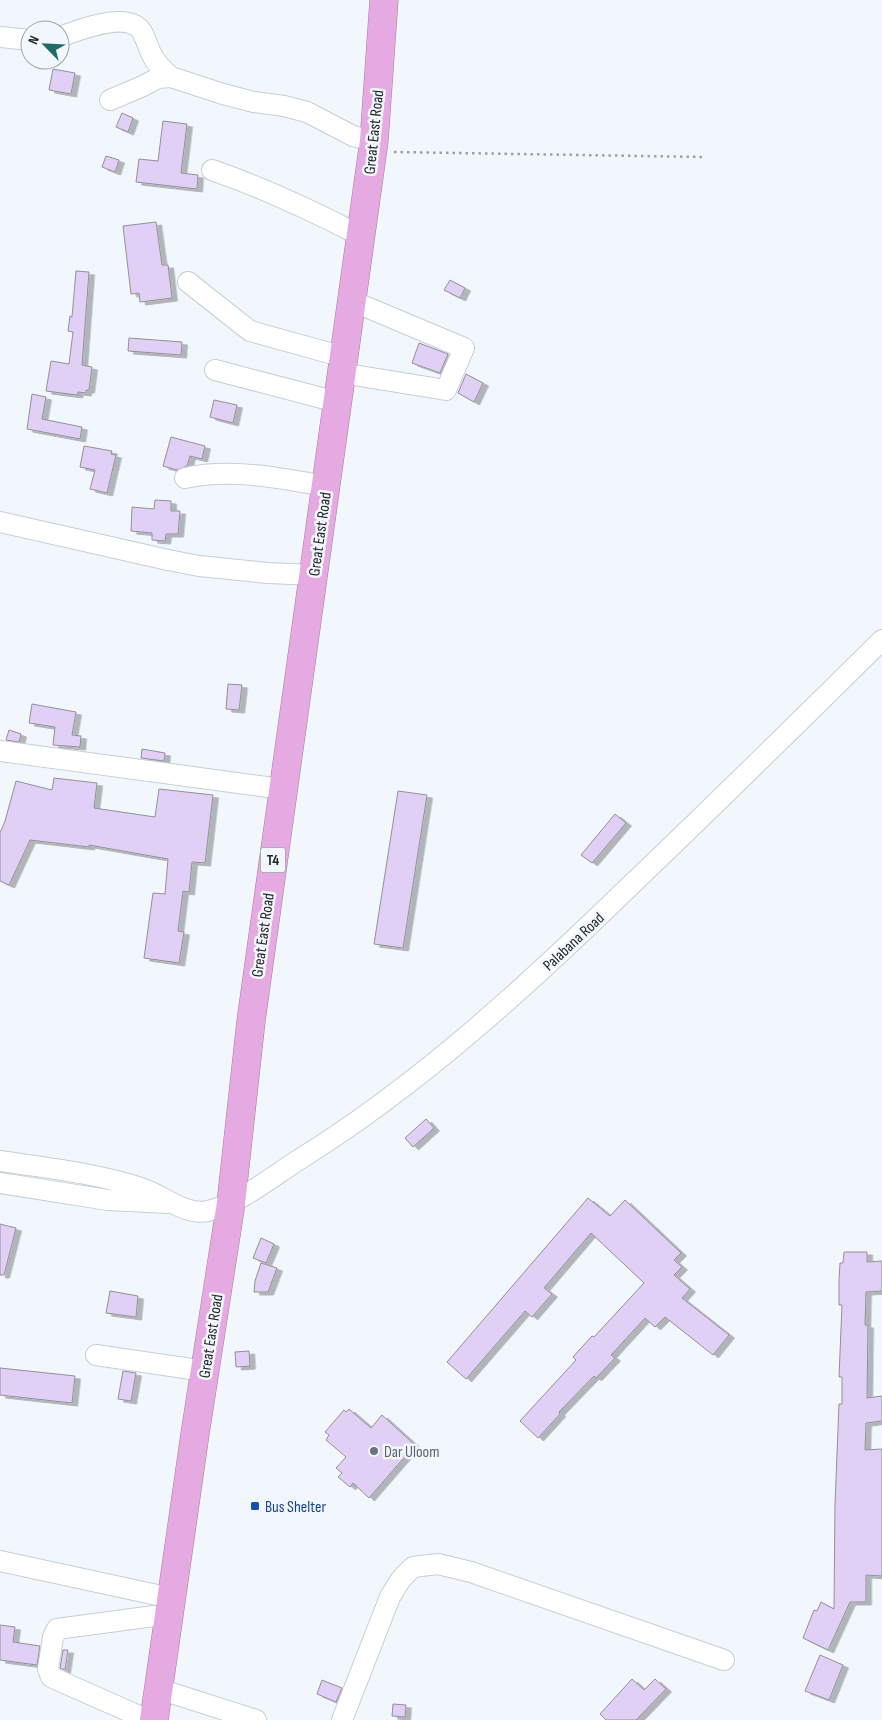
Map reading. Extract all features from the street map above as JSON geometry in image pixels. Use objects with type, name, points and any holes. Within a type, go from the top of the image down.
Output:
[{"type":"highway","name":"Great East Road","points":[[154,1720],[231,1203],[251,1021],[282,789],[361,236],[373,146],[384,0]]},
{"type":"street","points":[[70,33],[87,27],[112,23],[129,23],[139,28],[161,69],[171,77],[254,102],[284,106],[307,112],[373,146]]},
{"type":"street","points":[[0,37],[20,39]]},
{"type":"street","points":[[110,100],[158,78],[171,77]]},
{"type":"street","points":[[212,170],[269,192],[361,236]]},
{"type":"street","points":[[188,282],[250,331],[342,365],[446,390],[464,348],[352,301]]},
{"type":"street","points":[[215,370],[337,402]]},
{"type":"street","points":[[185,478],[206,474],[248,475],[283,478],[325,486]]},
{"type":"street","points":[[0,522],[199,566],[268,573],[313,575]]},
{"type":"street","name":"Palabana Road","points":[[174,1204],[195,1211],[207,1211],[231,1203],[344,1131],[388,1100],[540,971],[880,646]]},
{"type":"street","points":[[0,752],[282,789]]},
{"type":"street","points":[[0,1161],[100,1177],[153,1192],[174,1204]]},
{"type":"street","points":[[0,1183],[108,1200],[174,1204]]},
{"type":"street","points":[[96,1356],[205,1371]]},
{"type":"street","points":[[0,1561],[170,1606]]},
{"type":"street","points":[[342,1720],[390,1597],[401,1579],[413,1567],[438,1564],[471,1572],[724,1660]]},
{"type":"street","points":[[148,1720],[51,1677],[48,1669],[53,1637],[57,1629],[170,1606]]},
{"type":"street","points":[[159,1689],[256,1720]]},
{"type":"path","points":[[373,146],[704,157]]},
{"type":"building","points":[[53,70],[75,73],[71,94],[49,90]]},
{"type":"building","points":[[122,113],[133,118],[128,132],[116,127]]},
{"type":"building","points":[[163,121],[187,124],[181,173],[198,175],[197,189],[136,182],[139,159],[158,161]]},
{"type":"building","points":[[106,156],[119,160],[115,172],[102,167]]},
{"type":"building","points":[[156,222],[162,265],[168,265],[172,298],[140,302],[139,293],[131,294],[123,226]]},
{"type":"building","points":[[76,271],[89,272],[82,365],[92,367],[89,390],[86,390],[86,393],[78,392],[77,395],[46,391],[51,361],[69,364],[73,332],[68,331],[70,316],[72,317]]},
{"type":"building","points":[[450,280],[465,288],[460,298],[444,290]]},
{"type":"building","points":[[129,338],[182,342],[181,355],[128,351]]},
{"type":"building","points":[[419,343],[448,354],[440,373],[412,363]]},
{"type":"building","points":[[466,374],[483,383],[474,402],[458,393]]},
{"type":"building","points":[[32,394],[46,397],[42,419],[82,427],[80,439],[27,429]]},
{"type":"building","points":[[214,400],[237,405],[233,423],[210,417]]},
{"type":"building","points":[[171,437],[205,446],[202,459],[190,456],[187,466],[177,470],[163,466]]},
{"type":"building","points":[[84,446],[112,451],[111,454],[116,455],[107,493],[90,489],[95,470],[80,467]]},
{"type":"building","points":[[155,500],[171,501],[171,511],[180,511],[178,534],[166,534],[165,541],[152,540],[152,533],[131,531],[132,507],[154,509]]},
{"type":"building","points":[[228,684],[242,685],[239,710],[226,709]]},
{"type":"building","points":[[32,704],[76,712],[72,735],[81,736],[80,747],[53,745],[55,727],[29,723]]},
{"type":"building","points":[[9,730],[21,734],[19,742],[6,740]]},
{"type":"building","points":[[142,749],[165,753],[164,761],[141,758]]},
{"type":"building","points":[[54,778],[97,783],[94,808],[155,817],[159,789],[213,795],[205,863],[192,862],[189,892],[183,891],[178,931],[184,932],[179,963],[144,958],[153,893],[165,894],[168,859],[89,845],[89,847],[30,840],[9,885],[0,881],[0,833],[16,781],[52,790]]},
{"type":"building","points":[[398,791],[427,795],[403,948],[374,944]]},
{"type":"building","points":[[615,814],[626,823],[592,863],[581,855]]},
{"type":"building","points":[[426,1119],[434,1128],[413,1147],[405,1138]]},
{"type":"building","points":[[588,1198],[610,1216],[625,1200],[681,1253],[674,1260],[682,1267],[674,1275],[690,1289],[682,1298],[729,1335],[713,1355],[665,1317],[655,1327],[645,1318],[611,1355],[615,1358],[596,1378],[594,1376],[559,1412],[560,1414],[538,1438],[520,1421],[576,1360],[573,1357],[644,1283],[591,1233],[544,1288],[552,1294],[532,1317],[525,1311],[466,1379],[447,1362]]},
{"type":"building","points":[[0,1224],[16,1228],[4,1275],[0,1275]]},
{"type":"building","points":[[261,1238],[274,1244],[266,1263],[253,1258]]},
{"type":"building","points":[[844,1252],[867,1252],[867,1262],[882,1261],[882,1291],[866,1292],[865,1325],[868,1325],[867,1398],[882,1396],[882,1421],[866,1423],[865,1450],[882,1449],[882,1576],[866,1575],[866,1602],[850,1602],[828,1650],[803,1638],[814,1610],[817,1611],[821,1602],[834,1609],[835,1504],[839,1404],[842,1404],[842,1377],[839,1377],[842,1305],[839,1305],[839,1281],[840,1263],[843,1263]]},
{"type":"building","points":[[261,1263],[277,1268],[268,1292],[254,1292],[255,1281]]},
{"type":"building","points":[[110,1291],[138,1296],[136,1317],[106,1313]]},
{"type":"building","points":[[249,1351],[250,1366],[236,1367],[235,1352]]},
{"type":"building","points":[[0,1368],[75,1376],[72,1403],[0,1395]]},
{"type":"building","points":[[123,1371],[136,1373],[131,1401],[118,1399]]},
{"type":"building","name":"Dar Uloom","points":[[349,1409],[371,1428],[382,1415],[415,1445],[369,1498],[353,1483],[350,1487],[338,1477],[342,1473],[336,1468],[346,1457],[326,1440],[329,1435],[325,1432],[344,1410],[346,1412]]},
{"type":"building","points":[[0,1625],[15,1627],[13,1642],[40,1646],[37,1665],[0,1660]]},
{"type":"building","points":[[63,1650],[68,1650],[65,1670],[60,1668]]},
{"type":"building","points":[[820,1655],[843,1665],[829,1700],[805,1691]]},
{"type":"building","points":[[632,1679],[644,1690],[655,1679],[666,1689],[636,1720],[606,1720],[600,1714]]},
{"type":"building","points":[[322,1680],[342,1688],[336,1702],[317,1694]]},
{"type":"building","points":[[393,1704],[406,1705],[405,1717],[392,1716]]},
{"type":"place","name":"Dar Uloom","points":[[374,1451]]},
{"type":"place","name":"Bus Shelter","points":[[255,1506]]}]
